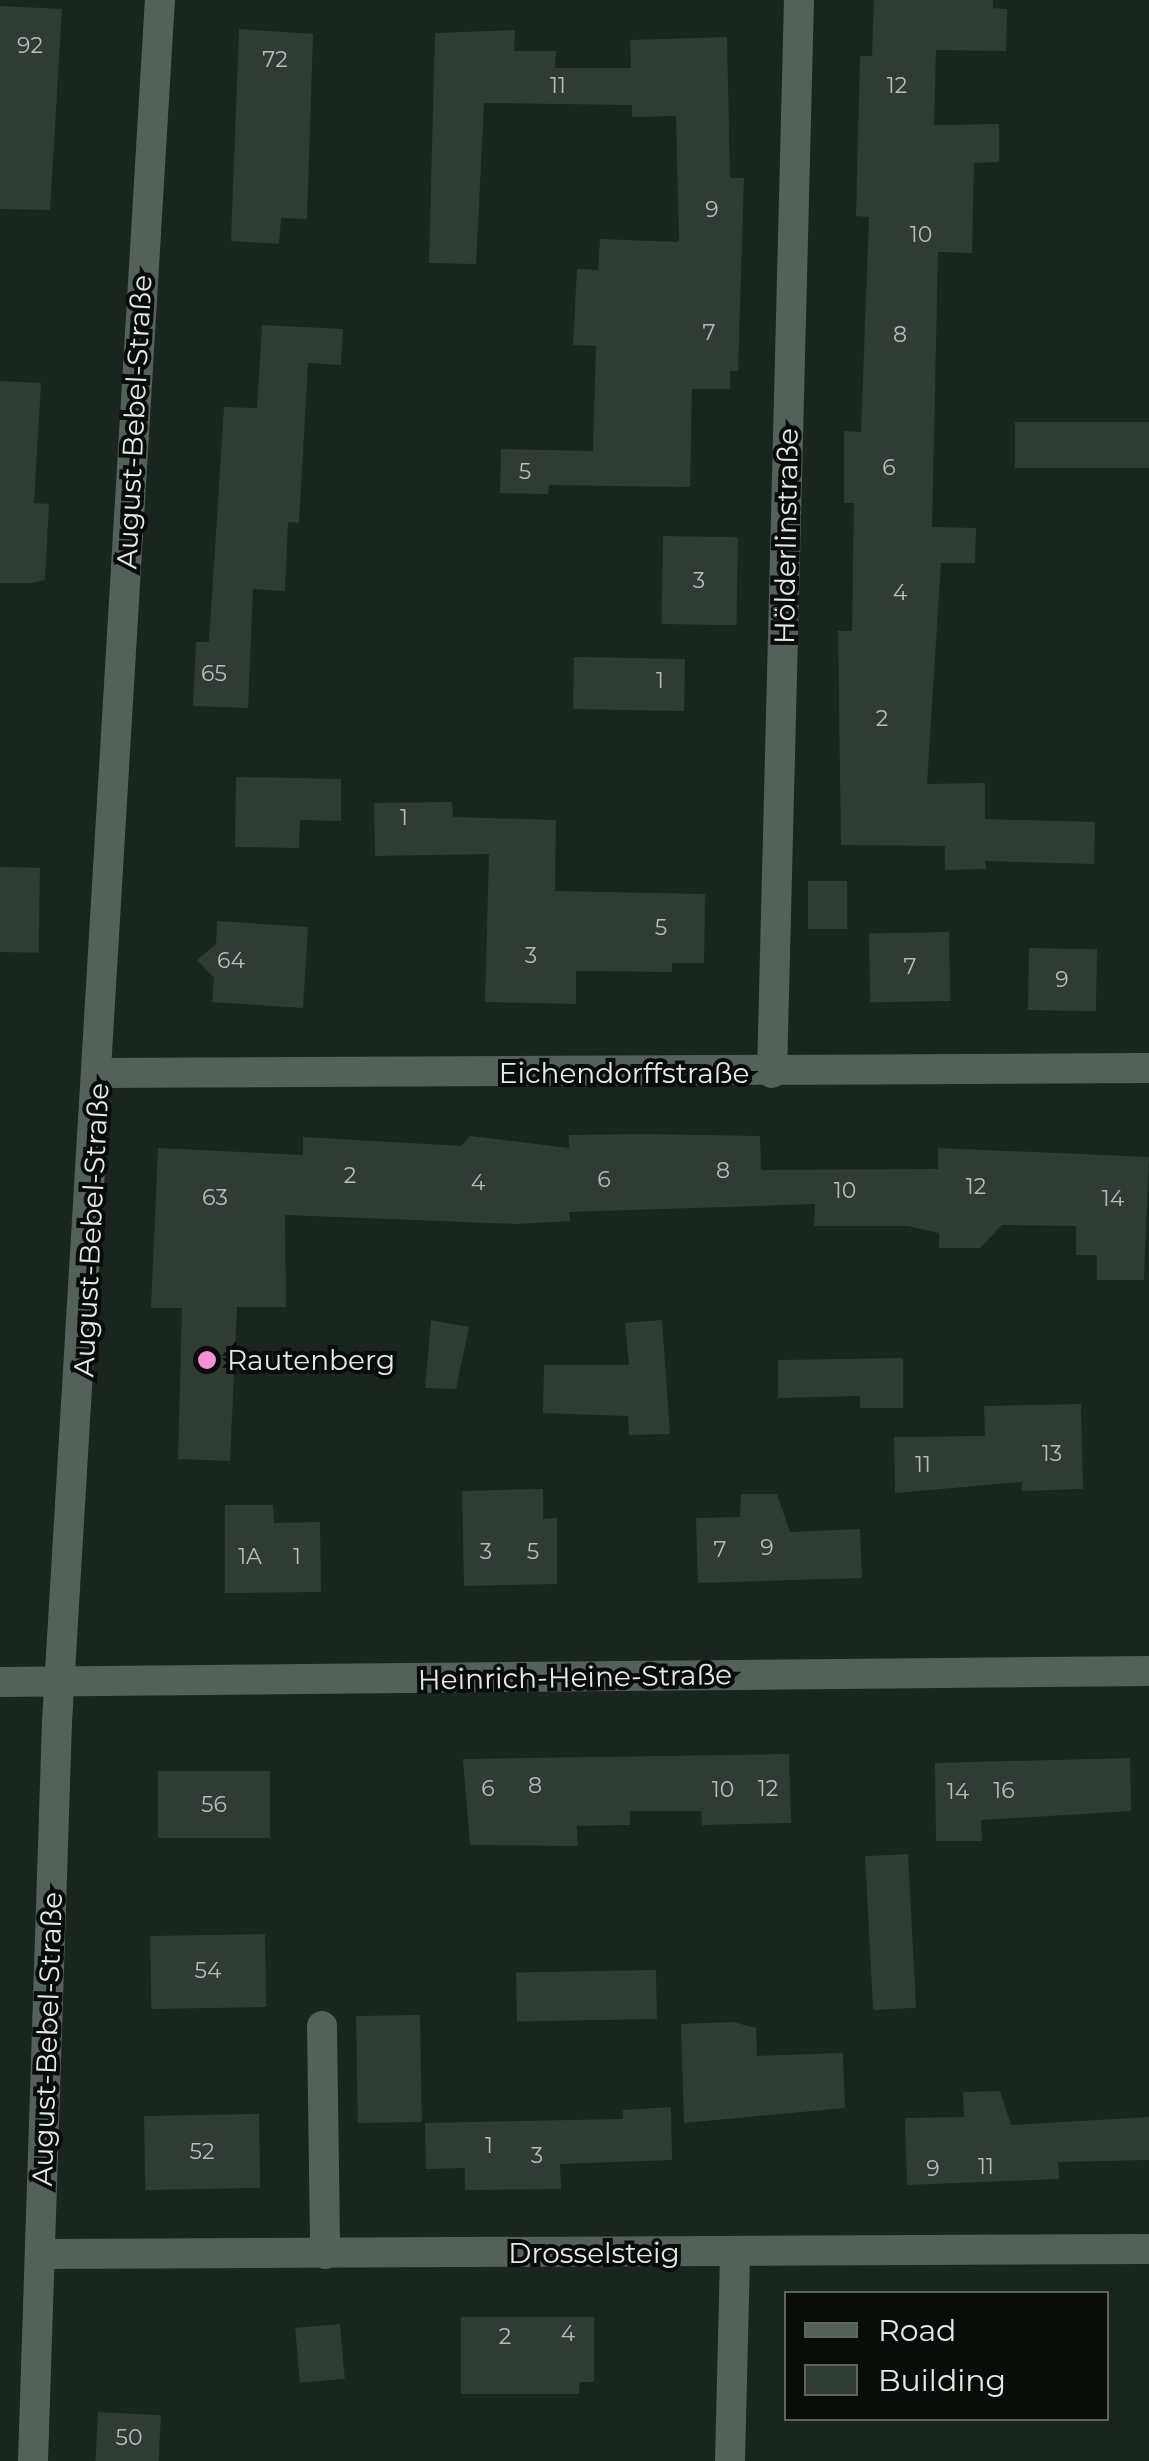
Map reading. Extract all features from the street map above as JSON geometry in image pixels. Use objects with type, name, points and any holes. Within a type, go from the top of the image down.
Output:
[{"type":"street","name":"August-Bebel-Straße","points":[[33,2461],[63,1681],[160,0]]},
{"type":"street","name":"Hölderlinstraße","points":[[772,1073],[799,0]]},
{"type":"street","name":"Eichendorffstraße","points":[[100,1073],[772,1073],[1149,1068]]},
{"type":"street","name":"Heinrich-Heine-Straße","points":[[0,1682],[1149,1670]]},
{"type":"street","points":[[322,2026],[325,2254]]},
{"type":"street","name":"Drosselsteig","points":[[40,2254],[1149,2249]]},
{"type":"street","points":[[730,2461],[735,2253]]},
{"type":"building","points":[[874,0],[993,0],[993,8],[1007,9],[1006,51],[936,50],[934,125],[999,124],[999,162],[974,163],[972,253],[938,252],[932,527],[976,528],[975,563],[941,563],[927,784],[985,783],[985,819],[1095,822],[1094,864],[985,861],[986,869],[945,870],[945,846],[841,845],[838,631],[852,631],[854,503],[844,503],[844,431],[861,432],[869,217],[856,216],[860,56],[872,56]]},
{"type":"building","points":[[0,6],[62,9],[50,210],[0,209]]},
{"type":"building","points":[[239,29],[313,34],[307,219],[281,218],[279,244],[231,241]]},
{"type":"building","points":[[515,30],[514,51],[556,51],[555,68],[631,68],[630,40],[727,37],[730,178],[744,178],[738,371],[730,371],[730,389],[692,389],[690,487],[549,485],[548,494],[500,493],[501,449],[593,451],[596,346],[573,345],[577,269],[598,270],[600,239],[679,242],[676,116],[632,117],[632,105],[484,103],[476,264],[429,263],[435,33]]},
{"type":"building","points":[[262,325],[343,329],[341,365],[308,363],[299,523],[288,522],[285,591],[253,589],[248,708],[193,706],[196,642],[209,642],[224,407],[257,408]]},
{"type":"building","points":[[0,381],[41,383],[34,503],[49,504],[45,580],[30,583],[0,583]]},
{"type":"building","points":[[1015,422],[1149,422],[1149,468],[1015,468]]},
{"type":"building","points":[[663,536],[738,537],[736,625],[661,624]]},
{"type":"building","points":[[574,657],[685,659],[684,711],[573,709]]},
{"type":"building","points":[[236,777],[341,779],[341,821],[300,820],[299,848],[235,847]]},
{"type":"building","points":[[452,802],[453,817],[556,820],[555,891],[705,894],[704,963],[672,963],[672,972],[576,971],[576,1004],[485,1002],[489,854],[375,856],[374,803]]},
{"type":"building","points":[[0,867],[40,868],[39,953],[0,952]]},
{"type":"building","points":[[808,881],[847,881],[847,929],[808,929]]},
{"type":"building","points":[[217,921],[308,927],[303,1008],[212,1002],[214,978],[197,960],[216,944]]},
{"type":"building","points":[[949,932],[950,1001],[870,1002],[869,933]]},
{"type":"building","points":[[1029,948],[1097,949],[1096,1011],[1028,1010]]},
{"type":"building","points":[[569,1135],[760,1136],[761,1170],[938,1169],[938,1148],[1149,1157],[1144,1280],[1097,1280],[1097,1255],[1076,1255],[1076,1226],[1002,1225],[980,1248],[939,1248],[939,1233],[908,1226],[814,1226],[815,1204],[569,1212],[570,1221],[518,1224],[285,1215],[286,1307],[237,1307],[230,1461],[178,1459],[182,1308],[151,1308],[158,1148],[303,1155],[303,1137],[461,1146],[470,1136],[569,1148]]},
{"type":"building","points":[[431,1320],[469,1327],[456,1389],[425,1388]]},
{"type":"building","points":[[662,1320],[670,1434],[629,1435],[628,1416],[543,1413],[544,1365],[629,1365],[625,1323]]},
{"type":"building","points":[[903,1358],[903,1408],[860,1408],[860,1396],[778,1398],[778,1360]]},
{"type":"building","points":[[1081,1404],[1083,1489],[1022,1491],[1022,1482],[895,1493],[894,1437],[985,1436],[984,1406]]},
{"type":"building","points":[[543,1489],[543,1519],[557,1518],[557,1584],[464,1586],[462,1491]]},
{"type":"building","points":[[741,1494],[777,1494],[790,1532],[860,1529],[862,1578],[698,1583],[696,1518],[740,1517]]},
{"type":"building","points":[[225,1505],[273,1505],[274,1523],[320,1522],[321,1592],[225,1593]]},
{"type":"building","points":[[789,1754],[791,1823],[702,1825],[701,1811],[630,1811],[630,1825],[577,1826],[578,1846],[470,1845],[463,1759]]},
{"type":"building","points":[[1130,1758],[1131,1811],[981,1820],[982,1841],[936,1841],[935,1763]]},
{"type":"building","points":[[158,1771],[270,1771],[270,1838],[158,1838]]},
{"type":"building","points":[[908,1854],[916,2008],[873,2010],[865,1856]]},
{"type":"building","points":[[265,1934],[266,2007],[151,2009],[150,1936]]},
{"type":"building","points":[[656,1970],[657,2019],[517,2021],[516,1972]]},
{"type":"building","points":[[420,2015],[422,2122],[358,2123],[356,2016]]},
{"type":"building","points":[[733,2022],[756,2028],[757,2056],[843,2053],[845,2108],[684,2123],[681,2024]]},
{"type":"building","points":[[1000,2091],[1011,2125],[1149,2117],[1149,2160],[1058,2162],[1059,2179],[907,2185],[905,2118],[964,2117],[963,2092]]},
{"type":"building","points":[[671,2107],[672,2160],[560,2164],[561,2189],[465,2190],[465,2168],[426,2169],[425,2123],[623,2119],[623,2110]]},
{"type":"building","points":[[259,2114],[260,2188],[145,2190],[144,2116]]},
{"type":"building","points":[[461,2317],[594,2317],[594,2382],[580,2382],[579,2394],[461,2394]]},
{"type":"building","points":[[340,2324],[345,2379],[300,2383],[295,2328]]},
{"type":"building","points":[[98,2412],[161,2415],[159,2461],[95,2461]]},
{"type":"place","name":"Rautenberg","points":[[207,1360]]}]
